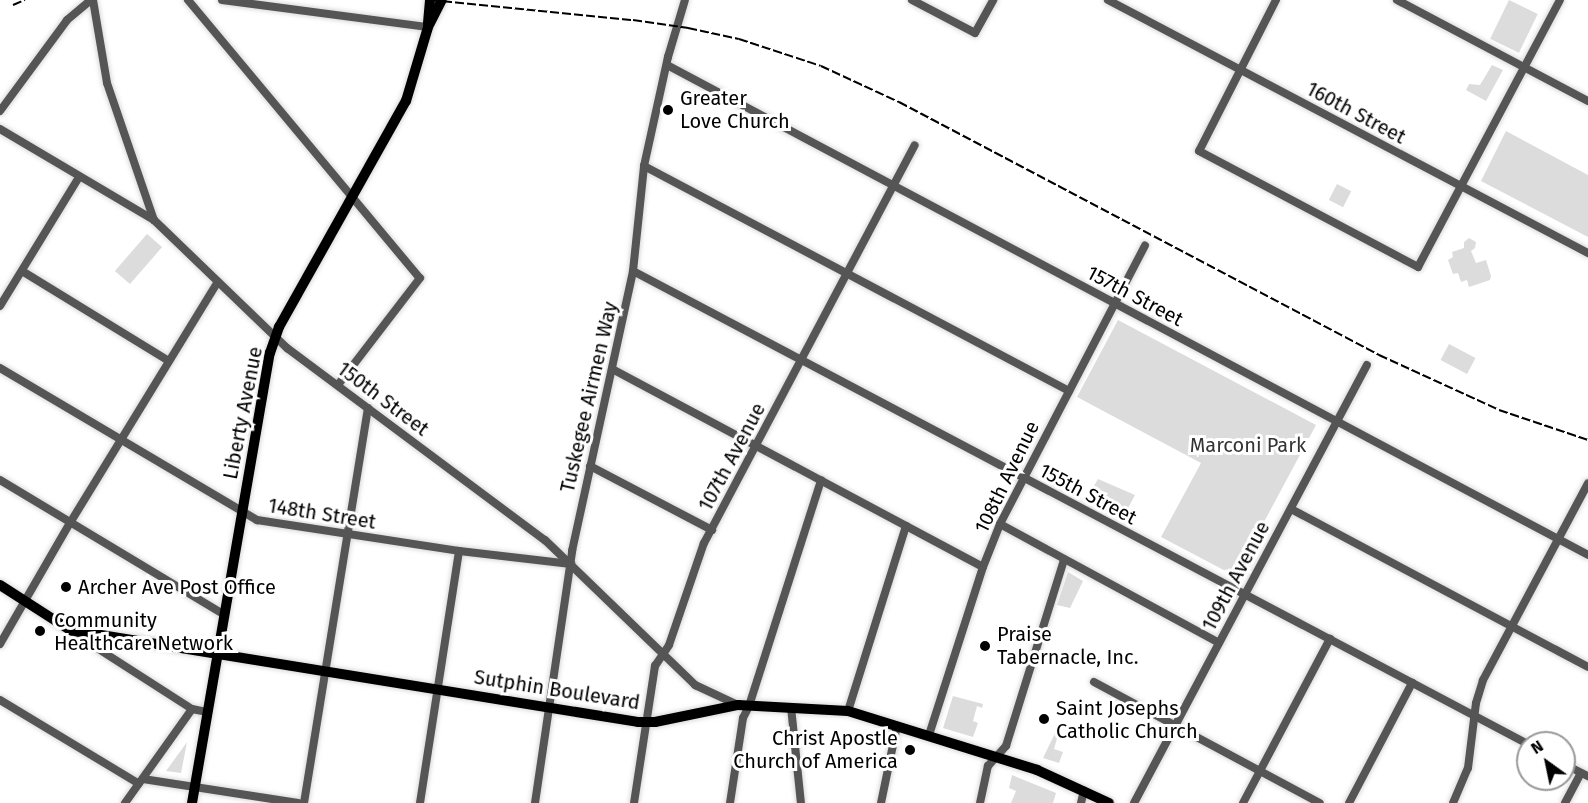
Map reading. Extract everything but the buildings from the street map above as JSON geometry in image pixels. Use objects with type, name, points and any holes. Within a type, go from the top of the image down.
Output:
[{"type":"main road","name":"Liberty Avenue","points":[[428,27],[429,0]]},
{"type":"main road","name":"Liberty Avenue","points":[[192,803],[263,386],[276,338],[408,95],[428,27],[442,0]]},
{"type":"main road","name":"Sutphin Boulevard","points":[[0,585],[70,630],[647,722],[743,706],[791,706],[848,711],[1037,770],[1109,803]]},
{"type":"street","points":[[0,111],[67,20],[92,0],[107,83],[154,220]]},
{"type":"street","points":[[188,0],[420,278],[338,385]]},
{"type":"street","points":[[222,0],[403,21],[428,27]]},
{"type":"street","name":"Tuskegee Airmen Way","points":[[535,803],[571,564],[590,466],[614,370],[633,271],[644,166],[667,65],[686,0]]},
{"type":"street","points":[[912,0],[975,33],[993,0]]},
{"type":"street","name":"160th Street","points":[[1108,0],[1588,253]]},
{"type":"street","points":[[1276,0],[1199,151],[1418,267],[1560,0]]},
{"type":"street","points":[[1397,0],[1588,101]]},
{"type":"street","name":"157th Street","points":[[667,65],[1588,555]]},
{"type":"street","name":"150th Street","points":[[0,129],[154,220],[276,338],[545,540],[695,685],[743,706]]},
{"type":"street","name":"107th Avenue","points":[[634,803],[655,666],[669,645],[704,543],[757,447],[915,145]]},
{"type":"street","points":[[644,166],[1069,392]]},
{"type":"street","points":[[0,306],[79,177]]},
{"type":"street","name":"108th Avenue","points":[[929,735],[983,567],[1000,524],[1145,246]]},
{"type":"street","points":[[22,271],[169,361]]},
{"type":"street","name":"155th Street","points":[[633,271],[1516,738]]},
{"type":"street","points":[[0,644],[70,523],[217,283]]},
{"type":"street","name":"109th Avenue","points":[[1134,803],[1366,365]]},
{"type":"street","name":"148th Street","points":[[0,369],[257,520],[459,552],[571,564]]},
{"type":"street","points":[[614,370],[983,567]]},
{"type":"street","points":[[304,803],[368,408]]},
{"type":"street","points":[[590,466],[712,530]]},
{"type":"street","points":[[0,480],[225,615]]},
{"type":"street","points":[[730,803],[743,706],[821,480]]},
{"type":"street","points":[[1453,803],[1468,768],[1475,716],[1483,680],[1588,483]]},
{"type":"street","points":[[1291,508],[1588,667]]},
{"type":"street","points":[[1000,524],[1219,643]]},
{"type":"street","points":[[848,711],[906,526]]},
{"type":"street","points":[[420,803],[459,552]]},
{"type":"street","points":[[980,803],[988,766],[1006,746],[1064,560]]},
{"type":"street","points":[[70,630],[192,710],[208,712]]},
{"type":"street","points":[[1243,803],[1330,639]]},
{"type":"street","points":[[1094,682],[1320,803]]},
{"type":"street","points":[[1349,803],[1412,683]]},
{"type":"street","points":[[0,700],[141,781],[298,803]]},
{"type":"street","points":[[791,706],[801,803]]},
{"type":"street","points":[[125,803],[192,710]]},
{"type":"street","points":[[881,803],[897,726]]},
{"type":"street","points":[[1565,803],[1585,775]]},
{"type":"street","points":[[1081,803],[1084,790]]},
{"type":"green space","points":[[1509,0],[1538,14],[1519,53],[1490,39]]},
{"type":"green space","points":[[1492,65],[1503,70],[1486,101],[1466,90],[1469,84],[1480,85]]},
{"type":"green space","points":[[1506,131],[1588,175],[1588,237],[1481,181]]},
{"type":"green space","points":[[1337,184],[1351,191],[1343,207],[1329,200]]},
{"type":"green space","points":[[147,234],[162,247],[130,284],[115,271]]},
{"type":"green space","points":[[1469,238],[1476,242],[1475,248],[1471,251],[1476,263],[1486,260],[1491,276],[1490,280],[1469,287],[1467,280],[1461,282],[1458,273],[1453,274],[1448,260],[1453,257],[1452,252],[1464,248],[1464,242]]},
{"type":"green space","name":"Marconi Park","points":[[1118,320],[1316,425],[1235,576],[1161,537],[1201,463],[1077,397]]},
{"type":"green space","points":[[1449,344],[1475,358],[1467,374],[1441,360]]},
{"type":"green space","points":[[1098,479],[1135,495],[1127,510],[1091,491]]},
{"type":"green space","points":[[1068,572],[1083,581],[1070,608],[1057,605]]},
{"type":"green space","points":[[953,696],[983,704],[982,708],[977,706],[973,721],[978,723],[973,737],[943,728]]},
{"type":"green space","points":[[1058,727],[1060,728],[1054,749],[1063,752],[1059,763],[1043,758]]},
{"type":"green space","points":[[187,742],[181,773],[166,771]]},
{"type":"green space","points":[[1012,775],[1056,793],[1053,803],[1011,803],[1016,791],[1009,788]]},
{"type":"railway","points":[[13,5],[25,0]]},
{"type":"railway","points":[[431,0],[633,20],[688,28],[739,39],[821,66],[899,102],[1379,355],[1499,410],[1588,440]]},
{"type":"place","name":"Greater Love Church","points":[[668,110]]},
{"type":"place","name":"Archer Ave Post Office","points":[[66,587]]},
{"type":"place","name":"Community Healthcare Network","points":[[40,631]]},
{"type":"place","name":"Praise Tabernacle, Inc.","points":[[985,646]]},
{"type":"place","name":"Saint Josephs Catholic Church","points":[[1044,719]]},
{"type":"place","name":"Christ Apostle Church of America","points":[[910,750]]}]
